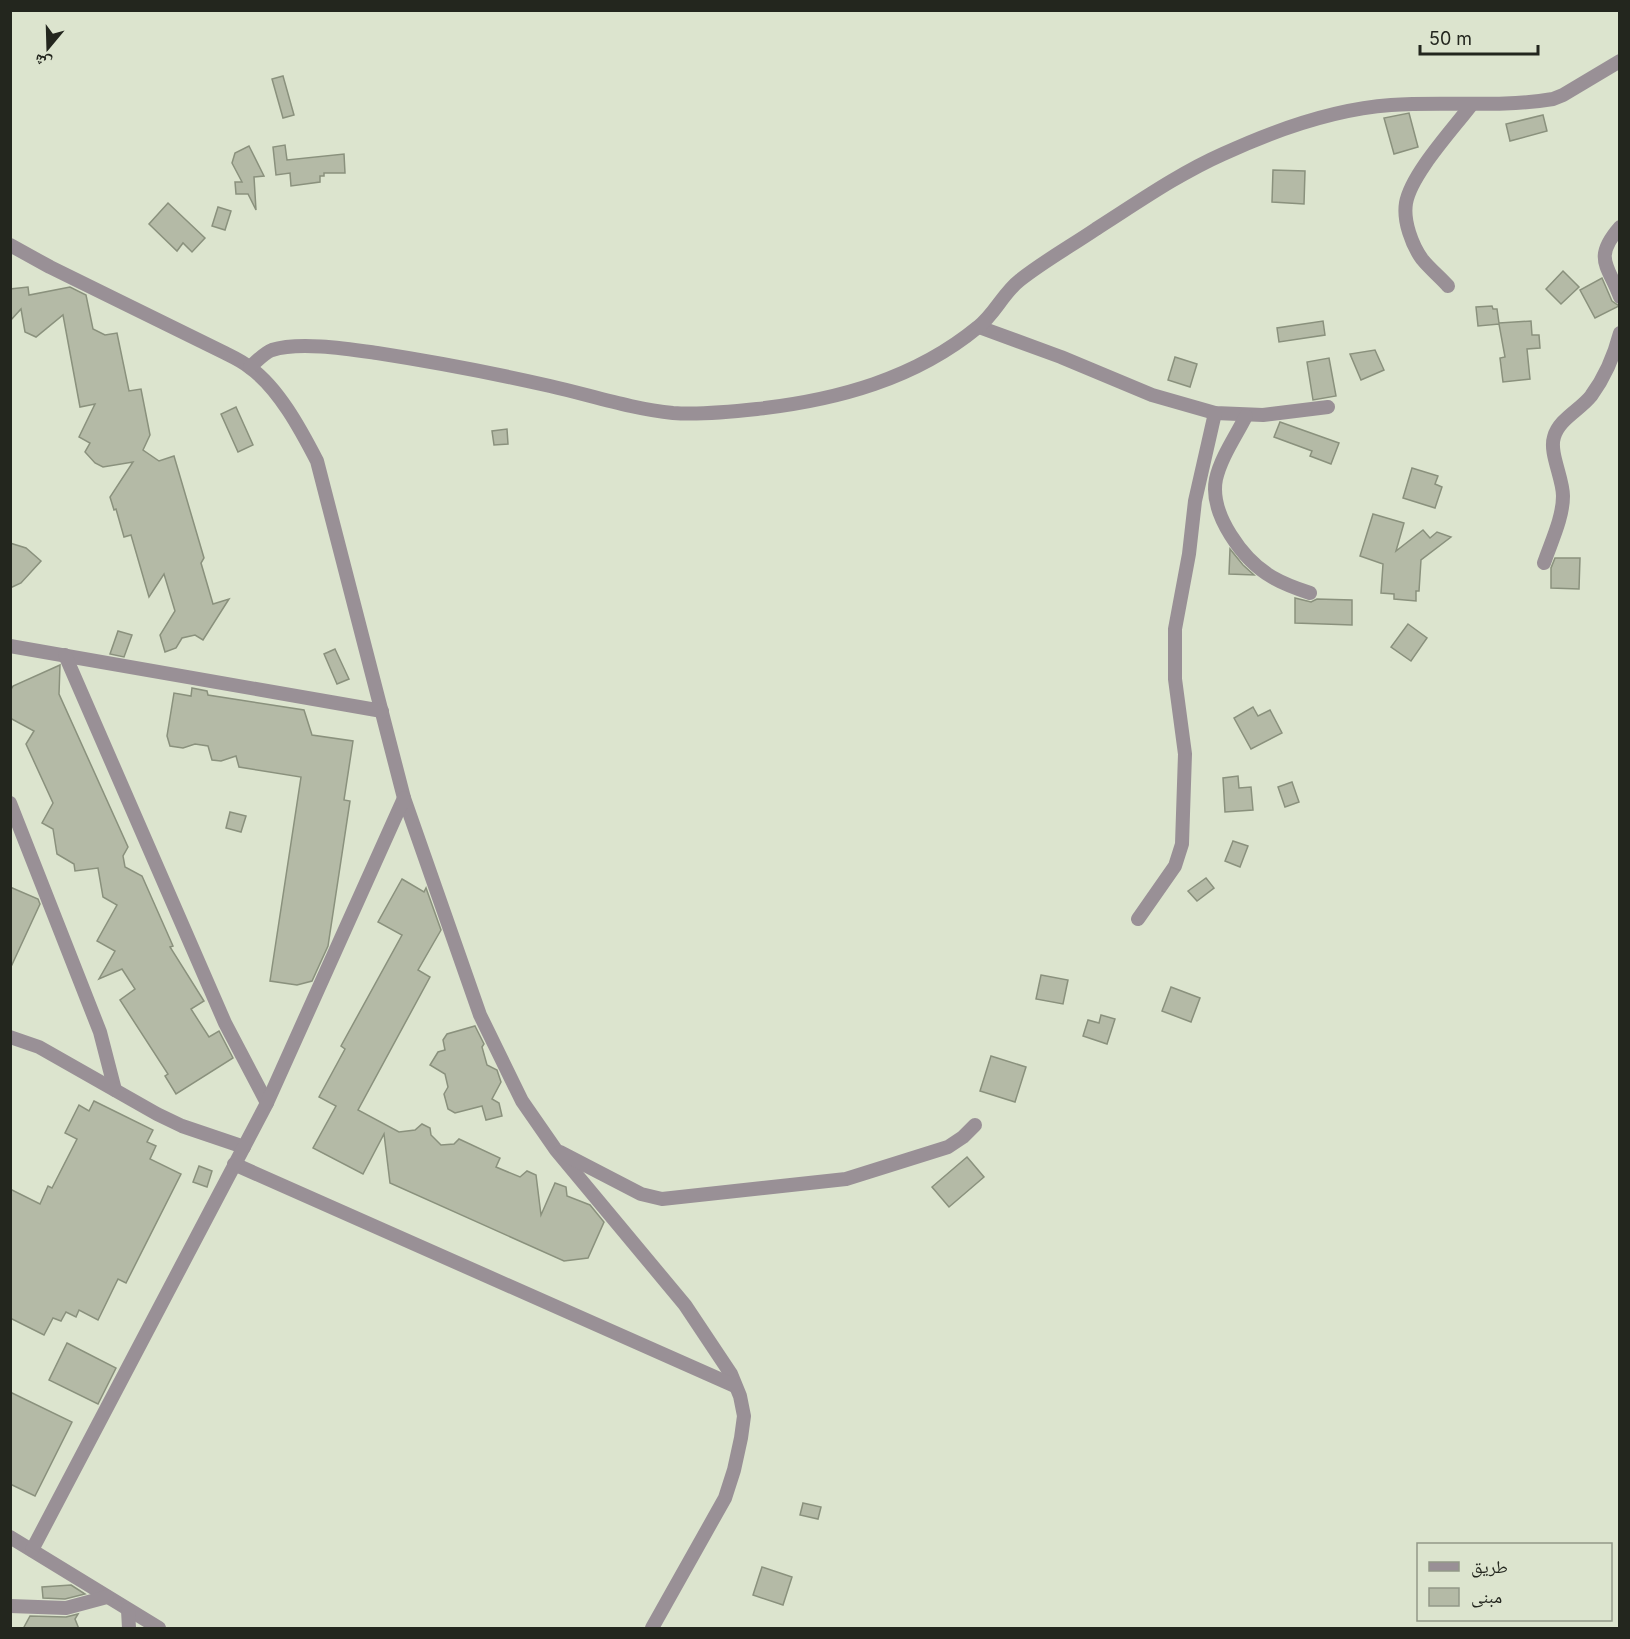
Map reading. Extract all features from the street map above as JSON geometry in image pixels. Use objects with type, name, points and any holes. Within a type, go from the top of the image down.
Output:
[{"type":"street","points":[[250,367],[270,351],[312,346],[332,347],[504,376],[671,413],[726,412],[800,404],[837,397],[870,387],[937,355],[979,327],[1018,282],[1128,208],[1220,155],[1285,129],[1350,111],[1392,105],[1472,104],[1553,99],[1620,61]]},
{"type":"street","points":[[1448,285],[1422,259],[1414,244],[1408,229],[1406,205],[1412,185],[1423,168],[1472,104]]},
{"type":"street","points":[[1620,227],[1609,242],[1604,262],[1620,297]]},
{"type":"street","points":[[10,245],[250,367],[267,384],[292,417],[317,461],[404,798],[480,1015],[522,1101],[556,1150],[685,1305],[730,1374],[744,1416],[734,1470],[724,1498],[652,1629]]},
{"type":"street","points":[[979,327],[1152,395],[1215,413],[1246,416],[1328,407]]},
{"type":"street","points":[[1544,563],[1555,533],[1563,499],[1562,482],[1553,445],[1554,436],[1565,420],[1591,396],[1614,354],[1620,333]]},
{"type":"street","points":[[1138,919],[1175,866],[1182,844],[1185,754],[1175,679],[1175,629],[1189,555],[1195,501],[1215,413]]},
{"type":"street","points":[[1246,416],[1216,478],[1217,509],[1233,537],[1259,568],[1272,577],[1310,594]]},
{"type":"street","points":[[10,646],[382,711]]},
{"type":"street","points":[[65,656],[220,1012],[267,1103]]},
{"type":"street","points":[[32,1551],[267,1103],[293,1050],[404,798]]},
{"type":"street","points":[[10,803],[100,1032],[115,1090]]},
{"type":"street","points":[[10,1037],[39,1047],[183,1126],[244,1147]]},
{"type":"street","points":[[556,1150],[641,1194],[662,1199],[846,1179],[948,1147],[975,1125]]},
{"type":"street","points":[[234,1164],[735,1386]]},
{"type":"street","points":[[10,1537],[159,1629]]},
{"type":"street","points":[[10,1606],[66,1608],[107,1597]]},
{"type":"street","points":[[128,1610],[129,1629]]},
{"type":"building","points":[[283,76],[294,115],[283,118],[272,79]]},
{"type":"building","points":[[1409,113],[1418,147],[1394,154],[1384,118]]},
{"type":"building","points":[[1543,115],[1547,131],[1510,141],[1506,124]]},
{"type":"building","points":[[285,145],[287,160],[344,154],[345,173],[324,173],[324,176],[320,176],[320,182],[291,186],[290,173],[276,175],[273,147]]},
{"type":"building","points":[[249,146],[264,176],[254,177],[256,210],[248,194],[236,194],[235,182],[242,182],[232,163],[235,153]]},
{"type":"building","points":[[1273,170],[1305,171],[1304,204],[1272,202]]},
{"type":"building","points":[[168,203],[205,238],[192,252],[183,243],[177,251],[149,224]]},
{"type":"building","points":[[218,207],[231,211],[225,230],[212,226]]},
{"type":"building","points":[[1563,271],[1579,287],[1561,304],[1546,289]]},
{"type":"building","points":[[1602,278],[1612,301],[1619,306],[1595,318],[1580,290]]},
{"type":"building","points":[[28,287],[29,295],[70,287],[86,295],[93,329],[105,335],[117,333],[129,391],[141,389],[150,435],[143,450],[159,461],[174,456],[204,558],[201,563],[213,604],[229,599],[203,640],[195,635],[182,638],[176,648],[165,652],[160,635],[175,611],[164,574],[149,597],[131,535],[124,537],[110,497],[133,462],[103,467],[95,463],[85,452],[90,443],[79,437],[95,404],[80,407],[63,315],[36,337],[25,332],[21,309],[10,321],[10,289]]},
{"type":"building","points":[[1492,306],[1493,309],[1497,309],[1499,323],[1531,321],[1532,335],[1539,335],[1540,348],[1527,349],[1530,379],[1503,382],[1500,358],[1505,357],[1499,324],[1478,326],[1476,307]]},
{"type":"building","points":[[1323,321],[1325,335],[1279,342],[1277,328]]},
{"type":"building","points":[[1375,350],[1384,370],[1361,380],[1350,354]]},
{"type":"building","points":[[1175,357],[1197,364],[1190,387],[1168,380]]},
{"type":"building","points":[[1329,358],[1336,396],[1313,400],[1307,362]]},
{"type":"building","points":[[236,407],[253,445],[238,452],[221,414]]},
{"type":"building","points":[[1280,422],[1339,443],[1331,464],[1310,456],[1312,451],[1274,437]]},
{"type":"building","points":[[507,429],[508,444],[494,445],[492,431]]},
{"type":"building","points":[[1412,468],[1438,476],[1435,484],[1442,487],[1435,508],[1403,498]]},
{"type":"building","points":[[1373,514],[1404,523],[1396,551],[1423,530],[1430,538],[1437,532],[1451,537],[1421,560],[1416,601],[1394,599],[1394,594],[1381,593],[1383,564],[1360,556]]},
{"type":"building","points":[[10,543],[26,548],[41,561],[21,583],[10,588]]},
{"type":"building","points":[[1230,549],[1243,565],[1254,575],[1229,574]]},
{"type":"building","points":[[1555,558],[1580,558],[1579,589],[1551,588],[1551,568]]},
{"type":"building","points":[[1295,598],[1311,602],[1317,599],[1352,600],[1352,625],[1295,623]]},
{"type":"building","points":[[1408,624],[1427,638],[1411,661],[1391,647]]},
{"type":"building","points":[[118,631],[132,635],[124,657],[110,654]]},
{"type":"building","points":[[335,649],[349,679],[337,684],[324,654]]},
{"type":"building","points":[[60,665],[59,694],[128,847],[123,856],[125,867],[142,876],[173,946],[170,947],[204,1001],[191,1009],[209,1037],[219,1031],[233,1058],[176,1094],[165,1076],[168,1074],[120,1000],[135,989],[122,969],[99,979],[115,951],[97,941],[117,905],[103,897],[98,868],[75,871],[74,864],[57,854],[53,829],[42,823],[53,803],[26,744],[34,731],[10,718],[10,691],[13,686]]},
{"type":"building","points":[[192,688],[207,691],[208,695],[304,710],[312,735],[353,741],[344,800],[350,801],[328,946],[312,981],[297,985],[270,981],[301,777],[239,767],[236,756],[221,761],[212,760],[208,746],[195,744],[183,748],[170,746],[167,736],[174,693],[191,696]]},
{"type":"building","points":[[1253,707],[1258,716],[1270,710],[1282,733],[1251,749],[1234,718]]},
{"type":"building","points":[[1238,776],[1239,788],[1251,787],[1253,810],[1225,812],[1223,778]]},
{"type":"building","points":[[1292,782],[1299,802],[1285,807],[1278,787]]},
{"type":"building","points":[[230,812],[246,816],[241,832],[226,828]]},
{"type":"building","points":[[1233,841],[1248,846],[1240,867],[1225,861]]},
{"type":"building","points":[[1206,878],[1214,888],[1197,901],[1188,891]]},
{"type":"building","points":[[402,879],[424,892],[426,888],[441,930],[418,970],[430,977],[358,1110],[399,1132],[415,1130],[422,1124],[430,1128],[431,1135],[441,1145],[454,1144],[459,1139],[500,1158],[496,1167],[520,1177],[527,1171],[536,1175],[541,1215],[555,1183],[566,1187],[567,1196],[590,1205],[604,1222],[588,1258],[564,1261],[390,1183],[384,1134],[363,1174],[313,1148],[336,1106],[319,1097],[345,1049],[341,1046],[402,935],[378,922]]},
{"type":"building","points":[[10,887],[38,899],[40,904],[10,969]]},
{"type":"building","points":[[1041,975],[1068,980],[1063,1004],[1036,999]]},
{"type":"building","points":[[1171,987],[1200,998],[1191,1022],[1162,1011]]},
{"type":"building","points":[[1101,1015],[1115,1019],[1107,1044],[1083,1036],[1088,1020],[1099,1023]]},
{"type":"building","points":[[475,1026],[484,1044],[482,1047],[487,1065],[497,1070],[501,1082],[492,1099],[499,1103],[502,1116],[486,1120],[482,1106],[455,1113],[448,1109],[444,1094],[448,1087],[445,1074],[430,1065],[438,1052],[445,1050],[443,1040],[447,1034]]},
{"type":"building","points":[[991,1056],[1026,1067],[1015,1102],[980,1091]]},
{"type":"building","points":[[94,1101],[153,1130],[147,1142],[156,1146],[150,1159],[181,1174],[126,1283],[118,1279],[98,1320],[79,1310],[76,1317],[66,1312],[61,1321],[53,1318],[44,1335],[10,1318],[10,1189],[40,1204],[48,1186],[52,1188],[77,1139],[65,1133],[79,1105],[89,1111]]},
{"type":"building","points":[[967,1157],[984,1177],[949,1207],[932,1187]]},
{"type":"building","points":[[199,1166],[212,1171],[207,1187],[193,1182]]},
{"type":"building","points":[[67,1343],[116,1368],[98,1404],[49,1380]]},
{"type":"building","points":[[10,1392],[72,1422],[35,1496],[10,1484]]},
{"type":"building","points":[[803,1503],[821,1507],[818,1519],[800,1515]]},
{"type":"building","points":[[762,1567],[792,1577],[783,1605],[753,1595]]},
{"type":"building","points":[[71,1585],[85,1594],[65,1599],[43,1598],[42,1587]]},
{"type":"building","points":[[78,1614],[75,1619],[79,1629],[23,1629],[30,1616],[66,1617]]}]
